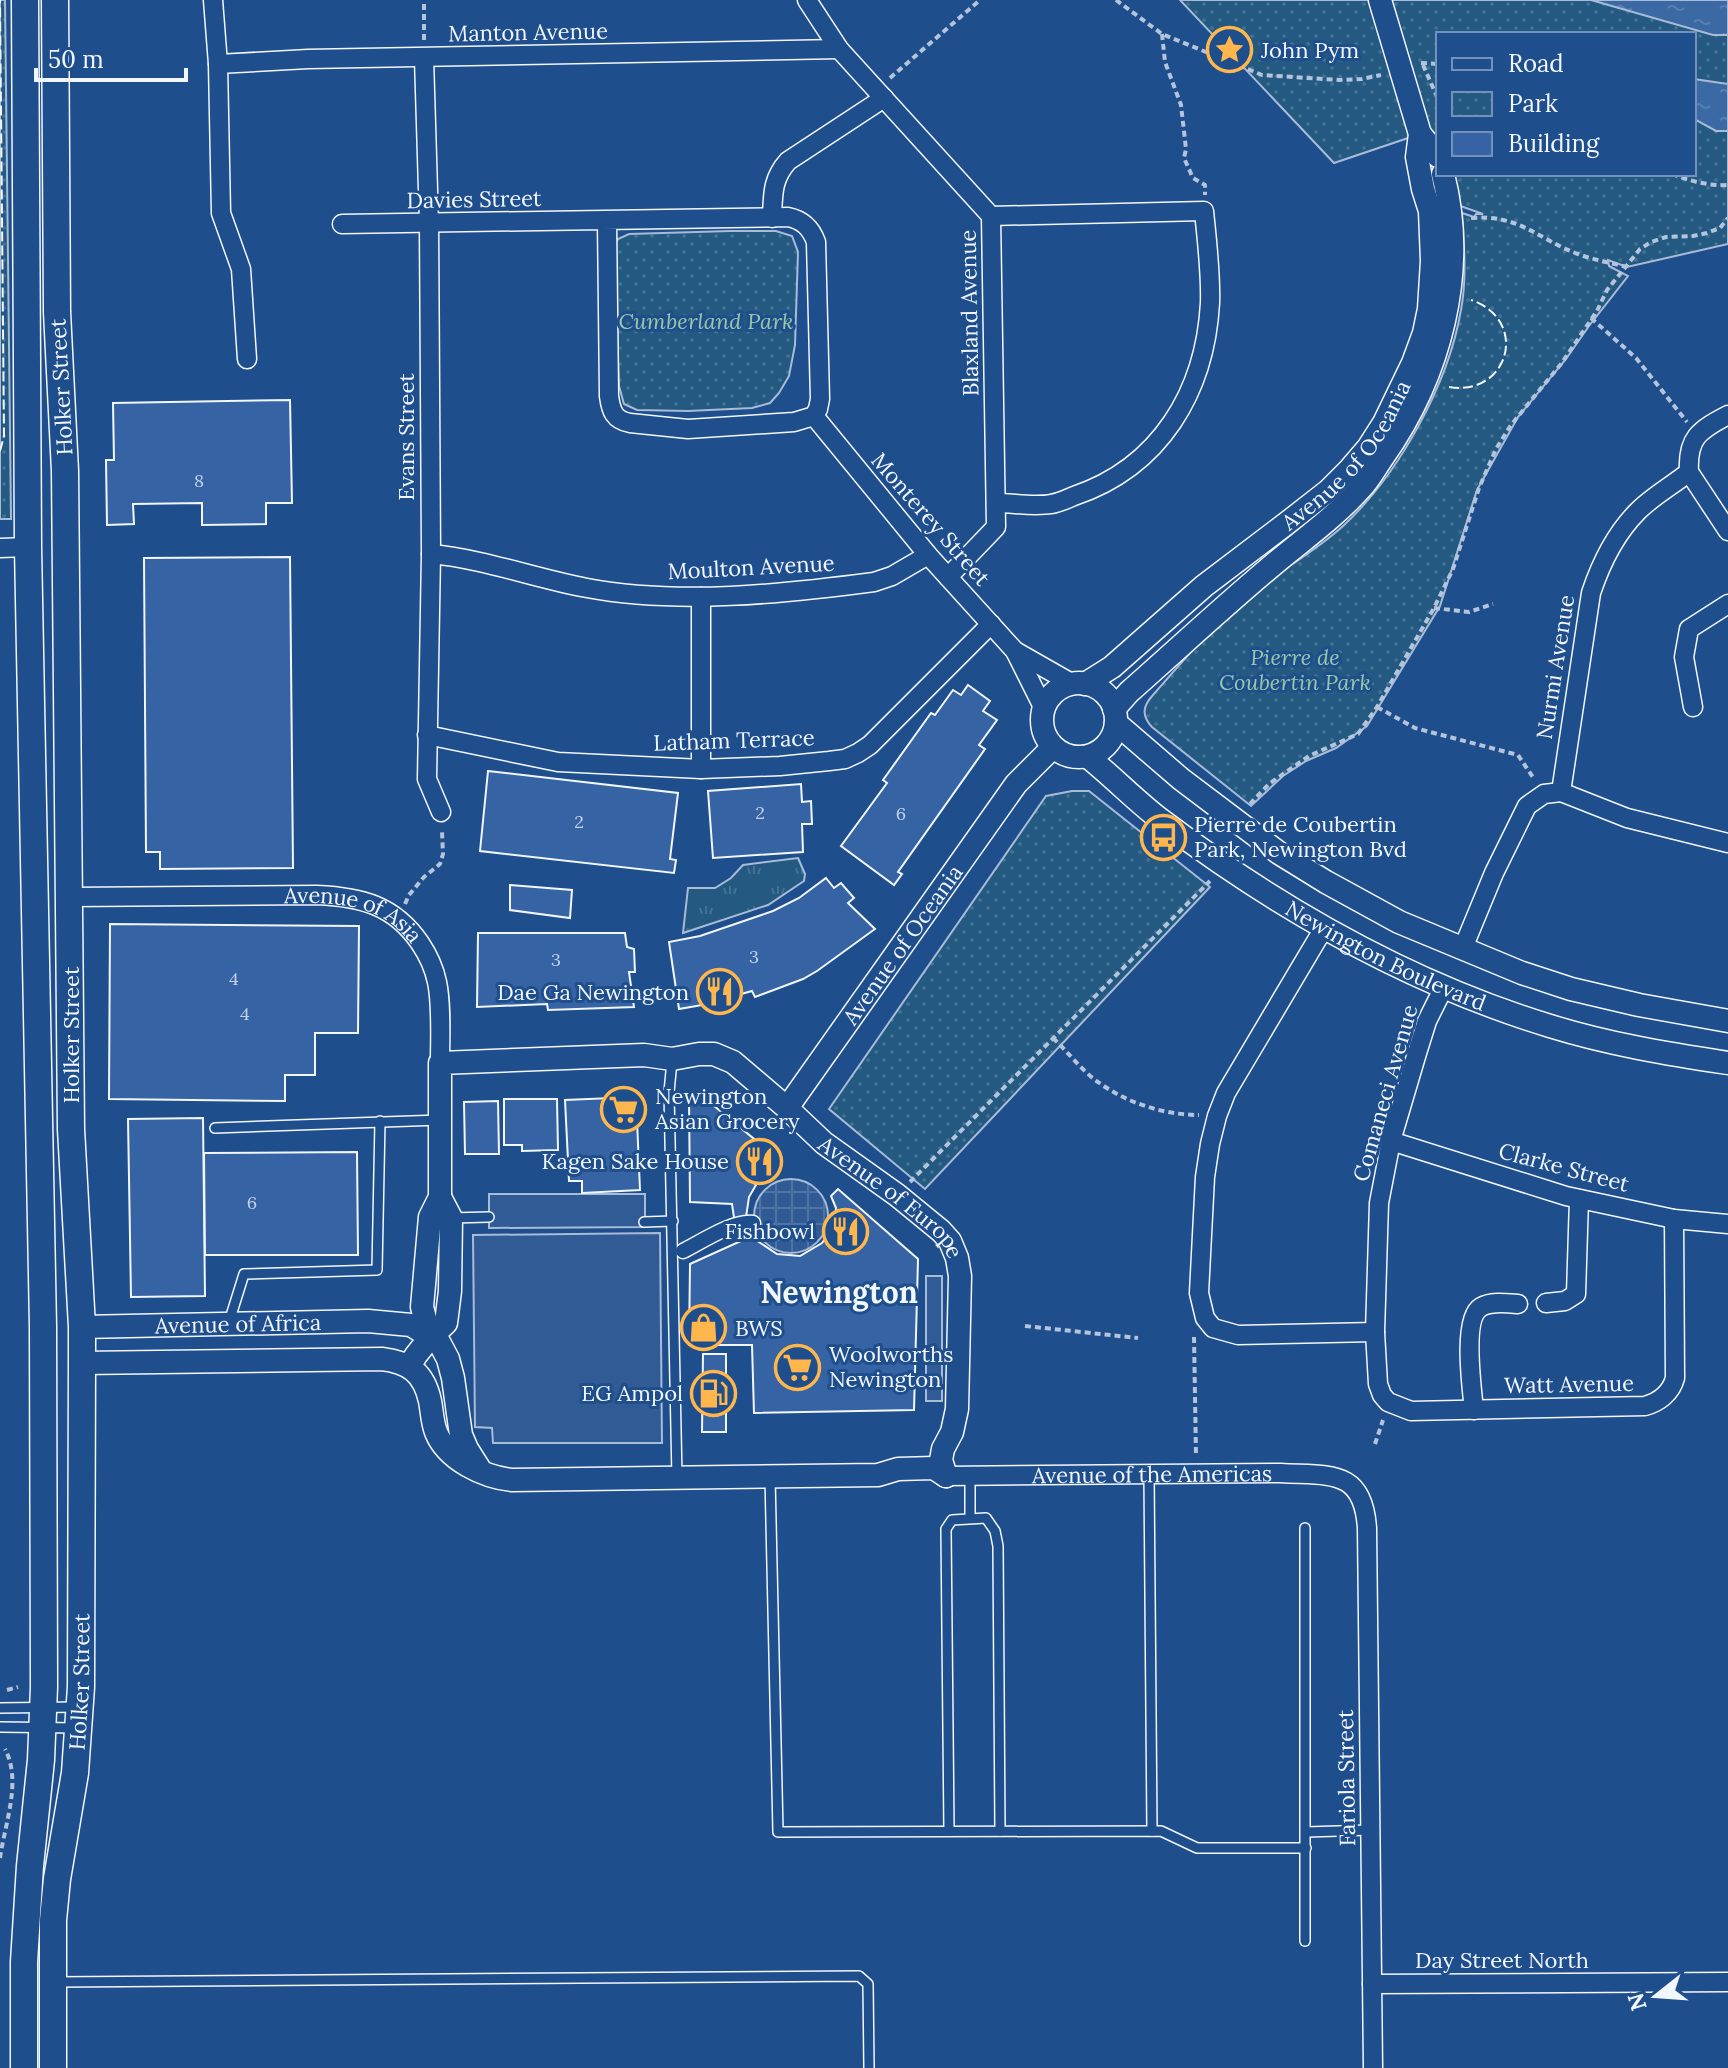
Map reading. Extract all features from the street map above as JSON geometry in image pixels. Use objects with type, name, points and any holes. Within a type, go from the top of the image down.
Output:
[{"type":"main road","name":"Holker Street","points":[[24,2068],[24,1962],[43,1718],[43,1327],[28,547],[25,0]]},
{"type":"main road","name":"Holker Street","points":[[53,2068],[53,1920],[75,1773],[82,1679],[82,1327],[71,1129],[65,471],[57,312],[55,0]]},
{"type":"main road","points":[[28,547],[64,548]]},
{"type":"main road","name":"Avenue of Africa","points":[[43,1327],[82,1327]]},
{"type":"main road","name":"Avenue of Africa","points":[[43,1364],[82,1363]]},
{"type":"street","points":[[213,0],[218,64],[221,213],[241,269],[247,359]]},
{"type":"street","name":"Blaxland Avenue","points":[[807,0],[839,49],[991,216],[996,527],[948,577]]},
{"type":"street","name":"Avenue of Oceania","points":[[1380,0],[1420,134],[1436,154]]},
{"type":"street","name":"Manton Avenue","points":[[218,64],[308,59],[839,49]]},
{"type":"street","name":"Evans Street","points":[[424,58],[429,223],[431,554],[427,779],[441,812]]},
{"type":"street","points":[[772,218],[774,186],[778,173],[788,161],[880,94]]},
{"type":"street","name":"Avenue of Oceania","points":[[1079,684],[1112,667],[1204,586],[1328,491],[1368,448],[1384,423],[1413,363],[1429,309],[1432,234],[1430,211],[1417,157],[1420,134]]},
{"type":"street","name":"Avenue of Oceania","points":[[1115,716],[1129,692],[1279,560],[1328,522],[1363,485],[1394,441],[1420,395],[1446,316],[1451,227],[1443,176]]},
{"type":"street","points":[[991,216],[1204,211],[1210,278],[1206,335],[1197,374],[1180,414],[1160,440],[1136,464],[1097,488],[1049,505],[996,503]]},
{"type":"street","name":"Davies Street","points":[[342,224],[798,219],[813,233],[816,242],[820,399],[814,416]]},
{"type":"street","points":[[607,221],[609,396],[614,416],[630,423],[688,429],[794,422],[814,416]]},
{"type":"street","points":[[1728,415],[1697,435],[1688,457],[1689,472],[1728,531]]},
{"type":"street","name":"Monterey Street","points":[[814,416],[928,555],[1015,651],[1044,709]]},
{"type":"street","name":"Nurmi Avenue","points":[[1552,793],[1597,575],[1619,533],[1640,509],[1689,472]]},
{"type":"street","points":[[0,548],[28,547]]},
{"type":"street","name":"Moulton Avenue","points":[[431,554],[460,557],[588,588],[657,596],[701,597],[874,582],[892,576],[928,555]]},
{"type":"street","points":[[701,597],[701,769]]},
{"type":"street","points":[[1693,707],[1684,657],[1689,629],[1728,604]]},
{"type":"street","name":"Latham Terrace","points":[[427,735],[558,762],[701,769],[780,766],[845,759],[870,745],[991,624]]},
{"type":"street","name":"Monterey Street","points":[[1015,651],[1079,684]]},
{"type":"street","points":[[1079,684],[1103,692],[1115,716],[1113,734],[1099,752],[1088,757],[1070,756],[1053,747],[1044,733],[1044,709],[1055,692],[1063,687],[1079,684]]},
{"type":"street","name":"Newington Boulevard","points":[[1115,716],[1171,771],[1279,853],[1399,922],[1522,973],[1571,989],[1728,1021]]},
{"type":"street","name":"Avenue of Oceania","points":[[787,1108],[1016,784],[1053,747]]},
{"type":"street","name":"Newington Boulevard","points":[[1088,757],[1160,819],[1269,894],[1324,928],[1444,987],[1562,1029],[1638,1048],[1728,1063]]},
{"type":"street","points":[[1463,948],[1494,873],[1527,806],[1552,793],[1627,818],[1728,843]]},
{"type":"street","name":"Avenue of Asia","points":[[70,897],[345,897],[374,904],[400,918],[414,935],[430,958],[438,985],[440,1197],[430,1217],[422,1307],[430,1337]]},
{"type":"street","points":[[1324,928],[1226,1093],[1217,1116],[1205,1177],[1199,1293],[1205,1318],[1213,1328],[1238,1335],[1375,1332]]},
{"type":"street","name":"Comaneci Avenue","points":[[1388,1402],[1378,1384],[1375,1332],[1379,1203],[1391,1141],[1427,1021],[1444,987]]},
{"type":"street","name":"Avenue of Europe","points":[[440,1063],[644,1055],[672,1059],[714,1054],[733,1062],[824,1143],[897,1195],[941,1231],[950,1241],[957,1258],[960,1276],[957,1409],[941,1460],[946,1476]]},
{"type":"street","name":"Clarke Street","points":[[1391,1141],[1579,1199],[1674,1219],[1728,1224]]},
{"type":"street","name":"Avenue of Asia","points":[[409,1366],[430,1337],[446,1323],[450,1291],[451,1218],[440,1197]]},
{"type":"street","points":[[1546,1303],[1565,1301],[1576,1294],[1579,1199]]},
{"type":"street","name":"Watt Avenue","points":[[1388,1402],[1411,1411],[1645,1406],[1656,1403],[1672,1388],[1675,1378],[1674,1219]]},
{"type":"street","points":[[683,1251],[735,1225],[748,1221],[753,1223]]},
{"type":"street","points":[[1474,1410],[1470,1365],[1473,1316],[1484,1305],[1518,1304]]},
{"type":"street","name":"Avenue of Africa","points":[[82,1327],[368,1321],[411,1325],[430,1337]]},
{"type":"street","points":[[430,1337],[439,1342],[448,1359],[461,1435],[481,1472]]},
{"type":"street","name":"Avenue of Africa","points":[[82,1363],[382,1359],[409,1366]]},
{"type":"street","name":"Avenue of the Americas","points":[[409,1366],[425,1385],[435,1430],[441,1442],[451,1453],[497,1478],[878,1475],[898,1469],[934,1468],[946,1476]]},
{"type":"street","points":[[915,1469],[943,1449]]},
{"type":"street","name":"Avenue of the Americas","points":[[878,1475],[890,1481],[927,1481],[970,1475],[1281,1473],[1332,1476],[1356,1489]]},
{"type":"street","name":"Fariola Street","points":[[1356,1489],[1366,1512],[1367,1528],[1373,2068]]},
{"type":"street","name":"Day Street North","points":[[1372,1984],[1728,1982]]},
{"type":"lane","points":[[672,1059],[669,1092],[677,1478]]},
{"type":"lane","points":[[215,1128],[440,1120]]},
{"type":"lane","points":[[228,1325],[244,1274],[377,1270],[380,1121]]},
{"type":"lane","points":[[451,1218],[489,1217]]},
{"type":"lane","points":[[644,1222],[673,1221]]},
{"type":"lane","points":[[1149,1474],[1152,1831]]},
{"type":"lane","points":[[970,1475],[970,1518]]},
{"type":"lane","points":[[770,1477],[778,1832],[1161,1831],[1197,1848],[1306,1848]]},
{"type":"lane","points":[[949,1831],[946,1529],[952,1520],[986,1518],[995,1531],[998,1546],[1000,1831]]},
{"type":"lane","points":[[1305,1528],[1305,1941]]},
{"type":"lane","points":[[0,1708],[43,1718],[79,1718]]},
{"type":"lane","points":[[0,1727],[43,1718],[79,1718]]},
{"type":"lane","points":[[1306,1832],[1370,1830]]},
{"type":"lane","points":[[52,1982],[859,1976],[868,1984],[869,2068]]},
{"type":"path","points":[[424,0],[424,58]]},
{"type":"path","points":[[880,94],[980,0]]},
{"type":"path","points":[[1116,0],[1162,34],[1262,75],[1339,80],[1380,75]]},
{"type":"path","points":[[1162,34],[1165,62],[1181,105],[1186,149],[1184,158],[1193,178],[1205,185],[1204,211]]},
{"type":"path","points":[[1436,64],[1422,63],[1436,94]]},
{"type":"path","points":[[1677,176],[1714,186],[1728,185]]},
{"type":"path","points":[[1468,207],[1471,218],[1509,220],[1576,253],[1627,267]]},
{"type":"path","points":[[1248,806],[1269,784],[1309,756],[1358,734],[1434,608],[1453,569],[1479,488],[1496,449],[1511,425],[1561,364],[1607,290],[1640,249],[1666,237],[1707,233],[1720,228],[1728,218]]},
{"type":"path","points":[[1591,318],[1636,358],[1697,435]]},
{"type":"path","points":[[1434,608],[1469,612],[1493,604]]},
{"type":"path","points":[[1377,707],[1415,728],[1518,755],[1552,793]]},
{"type":"path","points":[[400,918],[409,895],[440,864],[443,854],[441,812]]},
{"type":"path","points":[[897,1195],[1210,881]]},
{"type":"path","points":[[1053,1038],[1097,1082],[1139,1105],[1183,1115],[1217,1116]]},
{"type":"path","points":[[1025,1326],[1138,1338]]},
{"type":"path","points":[[1194,1337],[1197,1474]]},
{"type":"path","points":[[1375,1444],[1388,1402]]},
{"type":"path","points":[[7,1690],[18,1687]]},
{"type":"path","points":[[0,1858],[12,1774],[11,1761],[5,1749]]},
{"type":"green space","points":[[0,0],[5,0],[11,519],[0,519]]},
{"type":"green space","name":"Pierre de Coubertin Park","points":[[1180,0],[1728,0],[1728,244],[1627,267],[1608,260],[1609,266],[1628,276],[1518,417],[1477,490],[1440,606],[1367,726],[1336,748],[1306,761],[1283,776],[1251,806],[1152,727],[1146,718],[1145,707],[1208,633],[1240,602],[1329,538],[1364,505],[1402,455],[1418,427],[1445,368],[1461,310],[1464,274],[1462,213],[1474,217],[1483,214],[1449,202],[1443,176],[1696,176],[1696,32],[1436,32],[1436,154],[1420,134],[1334,163]]},
{"type":"green space","name":"Cumberland Park","points":[[776,231],[792,236],[798,252],[795,345],[789,376],[779,393],[770,403],[752,408],[637,410],[624,404],[619,386],[614,246],[618,239],[629,234]]},
{"type":"green space","points":[[1089,791],[1210,887],[925,1189],[829,1109],[1046,796]]},
{"type":"green space","points":[[798,858],[805,874],[804,881],[768,905],[683,933],[688,888],[715,888],[731,878],[743,865]]},
{"type":"shaded area","points":[[784,1179],[798,1179],[812,1185],[822,1195],[828,1216],[826,1230],[812,1247],[798,1253],[784,1253],[770,1247],[760,1237],[754,1223],[754,1209],[760,1195],[770,1185]]},
{"type":"shaded area","points":[[489,1194],[645,1194],[645,1227],[489,1228]]},
{"type":"shaded area","points":[[660,1233],[662,1443],[493,1443],[492,1428],[475,1427],[473,1235]]},
{"type":"shaded area","points":[[926,1276],[942,1276],[942,1401],[926,1401]]},
{"type":"water","points":[[1591,0],[1728,0],[1728,35],[1713,35]]},
{"type":"water","points":[[1696,79],[1728,84],[1728,131],[1716,131],[1696,120]]},
{"type":"building","points":[[290,400],[292,503],[266,503],[266,524],[202,525],[202,503],[133,504],[134,524],[107,525],[106,460],[114,460],[113,403]]},
{"type":"building","points":[[290,557],[293,868],[160,869],[160,852],[146,852],[144,558]]},
{"type":"building","points":[[968,685],[990,701],[983,711],[997,720],[979,745],[985,749],[898,872],[902,874],[894,885],[841,846],[887,783],[883,780],[931,713],[935,715],[953,690],[961,695]]},
{"type":"building","points":[[488,771],[678,793],[670,859],[676,860],[674,873],[480,851]]},
{"type":"building","points":[[801,784],[802,802],[811,801],[812,824],[802,824],[803,852],[713,858],[708,791]]},
{"type":"building","points":[[826,878],[834,888],[841,883],[854,898],[848,903],[875,929],[803,979],[755,997],[752,991],[679,1009],[669,942],[700,936],[773,911],[799,898]]},
{"type":"building","points":[[510,885],[572,890],[570,918],[510,910]]},
{"type":"building","points":[[110,924],[359,926],[358,1033],[315,1033],[315,1075],[285,1075],[285,1101],[109,1099]]},
{"type":"building","points":[[478,933],[625,933],[627,947],[634,949],[635,972],[629,972],[634,1007],[548,1010],[547,1004],[477,1007]]},
{"type":"building","points":[[702,1096],[776,1157],[753,1182],[756,1185],[749,1197],[746,1217],[756,1240],[777,1254],[800,1256],[822,1243],[834,1226],[836,1208],[831,1196],[838,1189],[918,1259],[914,1410],[754,1413],[752,1345],[689,1345],[690,1264],[741,1241],[736,1231],[732,1204],[690,1202],[689,1097]]},
{"type":"building","points":[[636,1097],[640,1190],[582,1193],[582,1181],[569,1181],[565,1100]]},
{"type":"building","points":[[504,1099],[557,1099],[558,1150],[522,1151],[522,1145],[504,1145]]},
{"type":"building","points":[[498,1101],[499,1154],[465,1154],[464,1102]]},
{"type":"building","points":[[203,1118],[205,1296],[131,1297],[128,1119]]},
{"type":"building","points":[[357,1152],[358,1255],[205,1255],[204,1153]]},
{"type":"building","name":"EG Ampol","points":[[703,1354],[726,1354],[726,1432],[702,1432]]},
{"type":"fence","points":[[0,0],[4,436],[0,451]]},
{"type":"fence","points":[[1449,387],[1470,387],[1486,380],[1498,369],[1505,355],[1506,339],[1501,323],[1489,310],[1471,300]]},
{"type":"place","name":"John Pym","points":[[1230,50]]},
{"type":"place","name":"Pierre de Coubertin Park, Newington Bvd","points":[[1163,837]]},
{"type":"place","name":"Dae Ga Newington","points":[[720,992]]},
{"type":"place","name":"Newington Asian Grocery","points":[[624,1109]]},
{"type":"place","name":"Kagen Sake House","points":[[760,1161]]},
{"type":"place","name":"Fishbowl","points":[[846,1231]]},
{"type":"place","name":"BWS","points":[[704,1328]]},
{"type":"place","name":"Woolworths Newington","points":[[798,1367]]},
{"type":"place","name":"EG Ampol","points":[[714,1393]]},
{"type":"district","name":"Newington","points":[[839,1293]]}]
